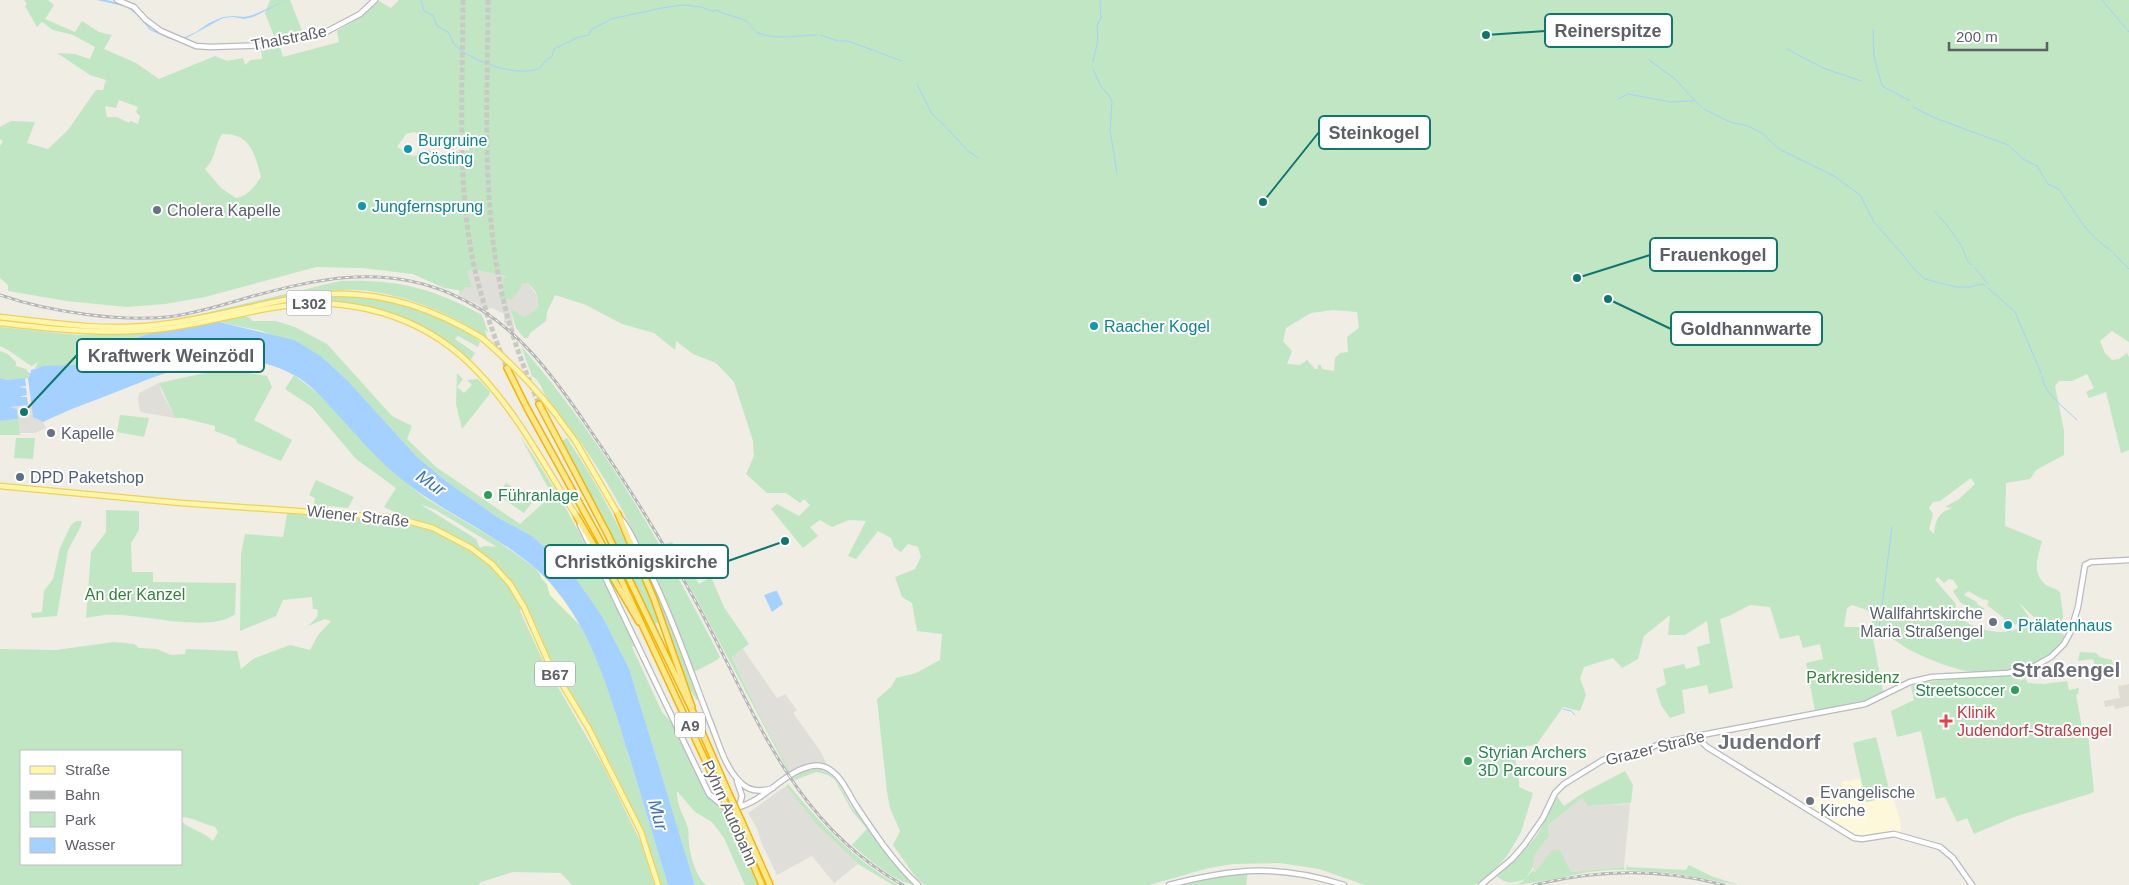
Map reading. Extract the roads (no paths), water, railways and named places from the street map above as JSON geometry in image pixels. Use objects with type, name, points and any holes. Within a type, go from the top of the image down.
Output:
[{"type":"highway","name":"Pyhrn Autobahn","points":[[507,368],[618,573],[658,656],[762,885]]},
{"type":"highway","name":"Pyhrn Autobahn","points":[[539,404],[608,535],[694,714],[770,885]]},
{"type":"highway","points":[[618,514],[654,599],[694,714]]},
{"type":"highway","points":[[577,517],[658,656]]},
{"type":"main road","name":"Thalstraße","points":[[117,0],[131,5],[153,26],[196,46],[242,47],[274,44],[304,35],[332,31],[360,14],[375,0]]},
{"type":"main road","name":"L302","points":[[0,317],[81,326],[154,325],[190,320],[302,296],[364,294],[408,303],[434,312],[461,325],[482,338],[509,361],[540,394],[576,442],[627,526],[654,581],[684,650],[722,751],[734,775],[750,789],[762,791],[773,788]]},
{"type":"main road","name":"L302","points":[[0,323],[77,330],[151,330],[192,325],[282,306],[308,303],[340,304],[363,308],[402,319],[450,346],[494,390],[577,517],[583,534],[709,794],[723,806]]},
{"type":"main road","name":"Wiener Straße","points":[[0,486],[181,503],[390,517],[433,528],[471,548],[492,564],[510,584],[524,607],[547,659],[589,729],[641,832],[658,885]]},
{"type":"main road","name":"Grazer Straße","points":[[1481,885],[1512,859],[1525,844],[1543,818],[1555,793],[1572,777],[1610,758],[1637,753],[1665,742],[1865,704],[1917,680],[1939,676],[2008,673],[2040,664],[2060,648],[2070,633],[2078,607],[2083,573],[2086,566],[2091,562],[2129,560]]},
{"type":"main road","points":[[1697,737],[1707,747],[1854,838],[1862,839],[1884,834],[1896,834],[1942,848],[1953,858],[1972,885]]},
{"type":"main road","points":[[734,775],[742,796],[739,807],[754,800],[805,768],[820,766],[828,768],[835,773],[879,839],[918,885]]},
{"type":"main road","points":[[1169,885],[1207,876],[1246,870],[1292,872],[1317,876],[1344,885]]},
{"type":"water","points":[[97,0],[107,0],[131,7],[151,29],[176,39],[181,39],[223,17],[253,15],[287,0],[253,17],[244,19],[234,17],[223,18],[181,41],[170,39],[150,30],[127,7]]},
{"type":"water","name":"Mur","points":[[219,322],[294,340],[322,357],[347,380],[417,457],[446,481],[497,517],[532,536],[570,570],[602,616],[629,668],[695,885],[668,885],[603,675],[579,624],[564,600],[546,578],[524,559],[494,538],[430,500],[391,471],[321,396],[300,378],[271,365],[248,360],[203,362],[160,375],[43,422],[33,417],[28,378],[30,375],[28,373],[31,373],[31,370],[44,366],[73,365],[103,356],[133,339],[151,333]]},
{"type":"water","points":[[0,378],[7,380],[25,378],[26,386],[18,387],[26,388],[27,395],[19,397],[27,397],[28,405],[10,407],[17,409],[18,419],[0,421]]},
{"type":"water","points":[[777,591],[783,604],[772,612],[764,595]]},
{"type":"waterway","points":[[421,0],[424,11],[433,15],[437,26],[449,33],[455,45],[473,58],[508,70],[531,71],[540,68],[546,60],[552,57],[554,49],[579,37],[589,35],[591,30],[611,19],[683,5],[701,7],[712,11],[717,10],[739,18],[746,21],[756,32],[768,36],[817,35]]},
{"type":"waterway","points":[[1093,62],[1098,40],[1097,25],[1101,18],[1100,0]]},
{"type":"waterway","points":[[2102,0],[2129,32]]},
{"type":"waterway","points":[[1873,30],[1874,56],[1882,86],[1910,101]]},
{"type":"waterway","points":[[820,35],[838,41],[848,41],[902,61]]},
{"type":"waterway","points":[[1787,49],[1823,68],[1861,81]]},
{"type":"waterway","points":[[1648,59],[1675,79],[1701,107]]},
{"type":"waterway","points":[[1093,69],[1100,85],[1112,102],[1110,130],[1117,173]]},
{"type":"waterway","points":[[917,84],[932,114],[968,151],[978,158]]},
{"type":"waterway","points":[[1618,99],[1628,94],[1671,102],[1694,101]]},
{"type":"waterway","points":[[1913,107],[1935,118],[2008,145],[2023,159],[2037,166],[2048,184],[2059,189],[2084,226],[2111,251]]},
{"type":"waterway","points":[[1704,109],[1730,122],[1748,126],[1762,133],[1779,149],[1834,176],[1860,195],[1874,222],[1925,279],[1956,287],[1985,285]]},
{"type":"waterway","points":[[1935,212],[1955,236],[1967,260],[1972,265]]},
{"type":"waterway","points":[[2113,253],[2129,269]]},
{"type":"waterway","points":[[1975,268],[1988,284]]},
{"type":"waterway","points":[[1988,288],[2015,312],[2041,373]]},
{"type":"waterway","points":[[2042,376],[2043,382],[2050,394],[2077,420]]},
{"type":"waterway","points":[[1879,629],[1892,527]]},
{"type":"waterway","points":[[1563,709],[1571,711],[1575,715]]},
{"type":"tunnel","points":[[463,0],[462,134],[468,233],[481,292],[507,368]]},
{"type":"tunnel","points":[[488,0],[487,145],[488,181],[495,253],[504,304],[512,333],[539,404]]},
{"type":"railway","points":[[0,295],[63,311],[110,317],[155,318],[175,316],[211,308],[272,291],[323,280],[372,277],[398,279],[423,284],[449,293],[472,304],[492,317],[511,332],[544,367],[617,470],[672,559],[779,761],[803,796],[831,829],[864,859],[903,885]]},
{"type":"railway","points":[[1534,885],[1606,873],[1653,873],[1700,879],[1724,885]]},
{"type":"place","name":"Reinerspitze","points":[[1486,35]]},
{"type":"place","name":"Burgruine Gösting","points":[[408,149]]},
{"type":"place","name":"Steinkogel","points":[[1263,202]]},
{"type":"place","name":"Jungfernsprung","points":[[362,206]]},
{"type":"place","name":"Cholera Kapelle","points":[[157,210]]},
{"type":"place","name":"Frauenkogel","points":[[1577,278]]},
{"type":"place","name":"Goldhannwarte","points":[[1608,299]]},
{"type":"place","name":"Raacher Kogel","points":[[1094,326]]},
{"type":"place","name":"Kraftwerk Weinzödl","points":[[24,412]]},
{"type":"place","name":"Kapelle","points":[[51,433]]},
{"type":"place","name":"DPD Paketshop","points":[[20,477]]},
{"type":"place","name":"Führanlage","points":[[488,495]]},
{"type":"place","name":"Christkönigskirche","points":[[785,541]]},
{"type":"place","name":"Wallfahrtskirche Maria Straßengel","points":[[1993,622]]},
{"type":"place","name":"Prälatenhaus","points":[[2008,625]]},
{"type":"place","name":"Streetsoccer","points":[[2015,690]]},
{"type":"place","name":"Klinik Judendorf-Straßengel","points":[[1946,721]]},
{"type":"place","name":"Styrian Archers 3D Parcours","points":[[1468,761]]},
{"type":"place","name":"Evangelische Kirche","points":[[1810,801]]},
{"type":"district","name":"Straßengel","points":[[2066,669]]},
{"type":"district","name":"Judendorf","points":[[1769,741]]},
{"type":"park label","name":"An der Kanzel","points":[[135,594]]},
{"type":"park label","name":"Parkresidenz","points":[[1853,677]]}]
